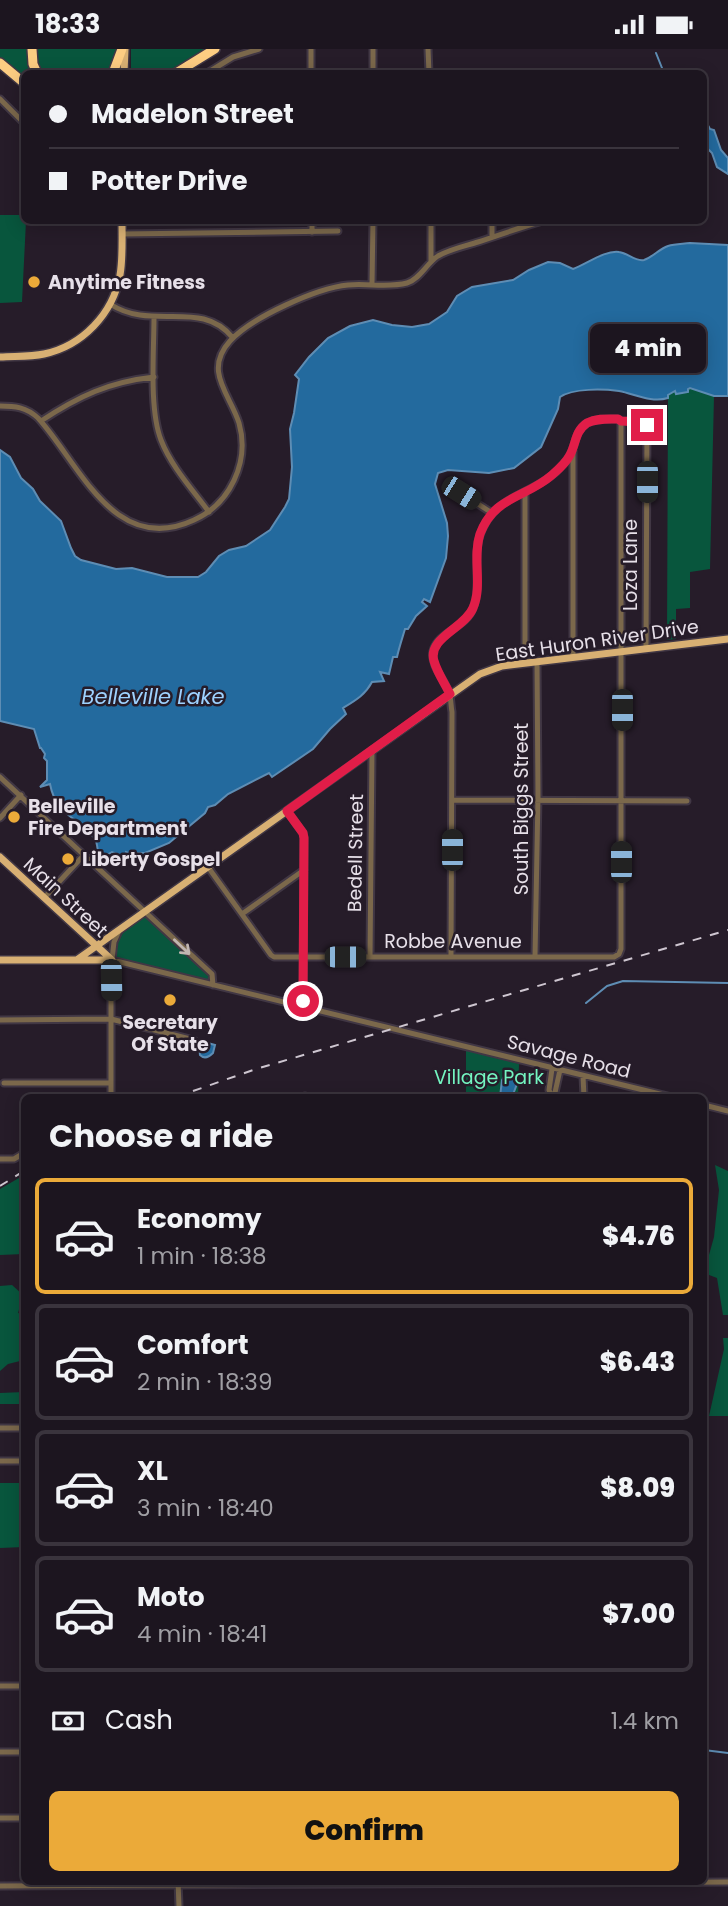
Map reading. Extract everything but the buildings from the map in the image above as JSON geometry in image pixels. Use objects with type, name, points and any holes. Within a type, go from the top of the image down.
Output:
[{"type":"highway","points":[[32,49],[36,70]]},
{"type":"highway","points":[[114,70],[124,49]]},
{"type":"highway","points":[[181,70],[215,49]]},
{"type":"highway","points":[[0,63],[21,80]]},
{"type":"main road","points":[[124,49],[124,70]]},
{"type":"main road","points":[[0,357],[41,354],[68,345],[89,331],[100,319],[116,291],[120,275],[122,224]]},
{"type":"main road","name":"East Huron River Drive","points":[[78,959],[485,671],[502,666],[728,639]]},
{"type":"main road","name":"Main Street","points":[[0,857],[112,960]]},
{"type":"main road","points":[[0,960],[112,960]]},
{"type":"street","points":[[213,70],[233,57],[259,49]]},
{"type":"street","points":[[311,49],[311,70]]},
{"type":"street","points":[[373,49],[373,70]]},
{"type":"street","points":[[428,49],[429,70]]},
{"type":"street","points":[[0,99],[21,120]]},
{"type":"street","points":[[312,224],[312,232]]},
{"type":"street","points":[[372,284],[373,224]]},
{"type":"street","points":[[431,224],[431,261]]},
{"type":"street","points":[[492,224],[492,237]]},
{"type":"street","points":[[0,406],[24,408],[41,421],[98,498],[123,518],[144,526],[166,527],[190,522],[209,512],[221,501],[231,487],[242,457],[239,424],[222,387],[219,373],[222,354],[233,338],[264,316],[304,298],[340,286],[409,283],[441,255],[533,224]]},
{"type":"street","points":[[122,234],[338,231]]},
{"type":"street","points":[[110,304],[130,314],[211,319],[225,328],[233,338]]},
{"type":"street","points":[[154,317],[155,415],[162,442],[172,461],[209,512]]},
{"type":"street","points":[[41,421],[72,401],[94,391],[125,381],[154,377]]},
{"type":"street","points":[[451,956],[452,712],[450,694],[434,662],[433,652],[439,640],[465,621],[473,608],[476,595],[477,548],[483,528],[492,513],[505,501],[541,484],[555,473],[568,459],[578,433],[588,423],[601,419],[621,421],[622,800]]},
{"type":"street","name":"Loza Lane","points":[[621,421],[643,422],[647,426],[646,649]]},
{"type":"street","points":[[572,657],[573,446]]},
{"type":"street","points":[[525,492],[525,663]]},
{"type":"street","points":[[461,493],[492,513]]},
{"type":"street","name":"South Biggs Street","points":[[536,956],[537,662]]},
{"type":"street","name":"Bedell Street","points":[[370,957],[372,750]]},
{"type":"street","points":[[0,777],[212,974],[213,985]]},
{"type":"street","points":[[0,818],[20,795]]},
{"type":"street","points":[[452,800],[687,801]]},
{"type":"street","name":"Robbe Avenue","points":[[242,914],[271,955],[276,957],[614,957],[621,949],[622,800]]},
{"type":"street","points":[[287,811],[304,835],[303,1007]]},
{"type":"street","points":[[44,898],[84,855]]},
{"type":"street","points":[[208,867],[242,914],[304,870]]},
{"type":"street","points":[[111,1094],[112,960],[114,941],[120,929]]},
{"type":"street","name":"Savage Road","points":[[112,960],[658,1094]]},
{"type":"street","points":[[0,1020],[111,1019],[194,1040]]},
{"type":"street","points":[[551,1094],[549,1090],[552,1069]]},
{"type":"street","points":[[554,1094],[560,1070]]},
{"type":"street","points":[[583,1076],[584,1094]]},
{"type":"street","points":[[4,1083],[111,1083]]},
{"type":"street","points":[[707,1106],[728,1111]]},
{"type":"street","points":[[0,1159],[14,1159],[21,1155]]},
{"type":"street","points":[[0,1428],[21,1428]]},
{"type":"street","points":[[0,1461],[21,1461]]},
{"type":"street","points":[[0,1686],[21,1686]]},
{"type":"street","points":[[0,1752],[21,1752]]},
{"type":"street","points":[[0,1818],[21,1818]]},
{"type":"street","points":[[707,1882],[728,1882]]},
{"type":"street","points":[[0,1886],[59,1885]]},
{"type":"street","points":[[178,1885],[179,1906]]},
{"type":"green space","points":[[0,49],[30,49],[34,70],[21,70],[21,78],[0,61]]},
{"type":"green space","points":[[34,49],[117,49],[116,62],[112,70],[39,70]]},
{"type":"green space","points":[[131,49],[210,49],[177,70],[131,70]]},
{"type":"green space","points":[[0,215],[21,215],[21,224],[26,224],[22,302],[0,303]]},
{"type":"green space","points":[[690,388],[714,396],[710,569],[690,572],[690,608],[676,609],[676,639],[667,640],[668,395],[675,391],[676,394],[688,392]]},
{"type":"green space","points":[[146,916],[211,978],[208,980],[115,957],[123,932]]},
{"type":"green space","name":"Village Park","points":[[466,1050],[519,1064],[518,1094],[466,1094]]},
{"type":"green space","points":[[715,1165],[728,1171],[728,1315],[723,1315],[717,1278],[707,1274],[719,1190]]},
{"type":"green space","points":[[21,1177],[21,1254],[0,1255],[0,1189]]},
{"type":"green space","points":[[12,1285],[21,1292],[18,1313],[21,1314],[21,1361],[8,1364],[0,1371],[0,1286]]},
{"type":"green space","points":[[723,1338],[728,1338],[728,1416],[709,1416],[724,1349]]},
{"type":"green space","points":[[21,1392],[21,1404],[0,1404],[0,1393]]},
{"type":"green space","points":[[0,1483],[21,1483],[21,1547],[0,1548]]},
{"type":"water","points":[[707,124],[714,130],[721,150],[728,158],[728,174],[717,167],[708,149]]},
{"type":"water","name":"Belleville Lake","points":[[690,243],[728,245],[728,396],[714,396],[690,388],[688,392],[676,394],[675,391],[668,395],[668,398],[662,399],[649,399],[612,390],[572,392],[560,397],[558,409],[541,447],[514,468],[489,473],[448,470],[438,473],[435,484],[447,523],[446,558],[430,602],[424,599],[422,602],[427,606],[416,616],[408,629],[405,629],[389,674],[380,672],[384,681],[372,682],[363,694],[343,708],[346,714],[313,749],[272,777],[269,773],[208,807],[205,813],[169,843],[145,853],[135,855],[126,852],[125,857],[112,852],[103,857],[99,856],[95,839],[57,803],[50,784],[40,787],[47,780],[47,761],[34,729],[0,721],[0,450],[10,457],[21,478],[61,521],[75,556],[81,560],[167,577],[198,577],[206,572],[219,556],[229,550],[246,546],[270,530],[285,507],[289,499],[292,467],[290,429],[299,379],[295,375],[328,338],[350,326],[373,320],[412,327],[429,324],[447,312],[457,296],[472,287],[513,280],[548,262],[560,263],[573,269],[614,252],[644,260],[668,246]]},
{"type":"water","points":[[204,1042],[215,1045],[213,1053],[207,1057],[200,1055],[199,1046],[202,1043],[205,1045]]},
{"type":"water","points":[[505,1075],[515,1076],[517,1084],[513,1094],[500,1094]]},
{"type":"waterway","points":[[656,53],[663,70]]},
{"type":"waterway","points":[[586,1003],[607,986],[623,981],[728,983]]},
{"type":"waterway","points":[[707,1750],[728,1753]]},
{"type":"railway","points":[[185,1094],[256,1069],[728,930]]},
{"type":"railway","points":[[0,1186],[21,1173]]},
{"type":"place","name":"Anytime Fitness","points":[[34,282]]},
{"type":"place","name":"Belleville Fire Department","points":[[14,817]]},
{"type":"place","name":"Liberty Gospel","points":[[68,859]]},
{"type":"place","name":"Secretary Of State","points":[[170,1000]]},
{"type":"route","points":[[303,1001],[304,838],[287,811],[450,694],[434,662],[434,648],[439,640],[465,621],[473,608],[478,541],[485,523],[497,508],[541,484],[555,473],[569,457],[578,433],[588,423],[598,419],[618,419],[643,422],[647,425]]}]
